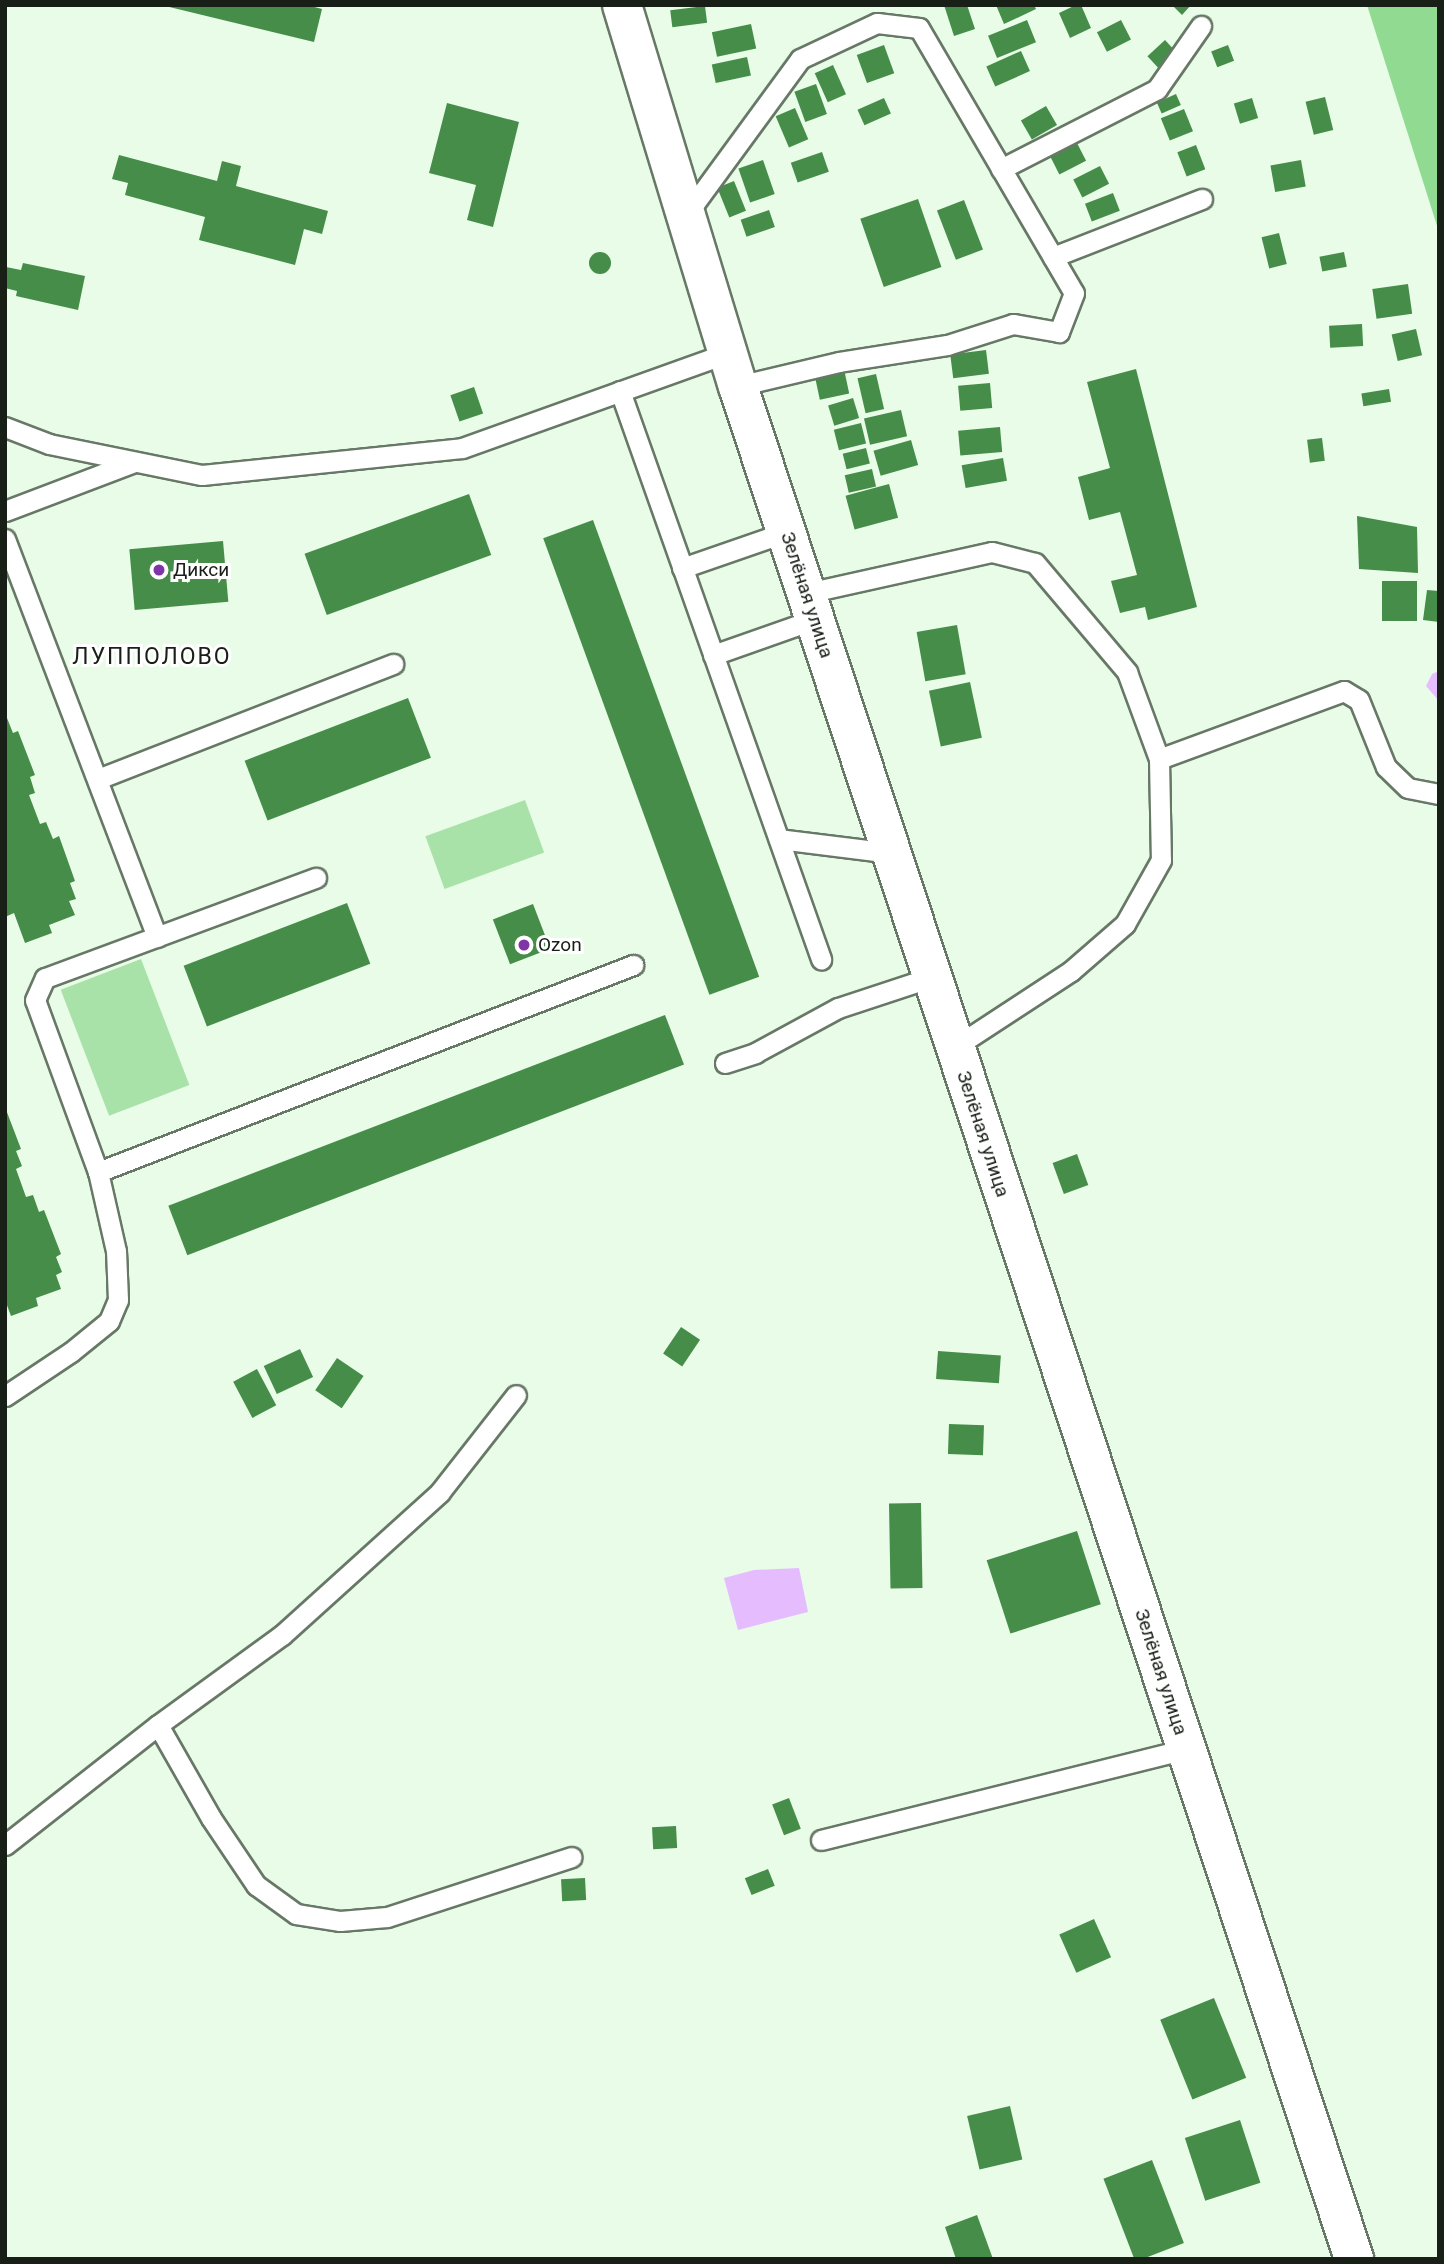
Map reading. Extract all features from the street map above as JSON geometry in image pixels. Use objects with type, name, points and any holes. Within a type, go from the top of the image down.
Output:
[{"type":"street","name":"Зелёная улица","points":[[622,5],[733,369],[1354,2259]]},
{"type":"lane","points":[[5,427],[49,444],[202,475],[462,448],[620,391],[733,369],[839,362],[947,345],[1013,324],[1059,332],[1074,293],[919,28],[877,23],[800,59],[685,217]]},
{"type":"lane","points":[[1002,169],[1157,89],[1200,26]]},
{"type":"lane","points":[[1053,257],[1202,199]]},
{"type":"lane","points":[[620,391],[821,959]]},
{"type":"lane","points":[[5,512],[135,462]]},
{"type":"lane","points":[[682,568],[786,532]]},
{"type":"lane","points":[[5,539],[157,937]]},
{"type":"lane","points":[[713,655],[811,606],[992,552],[1035,563],[1127,672],[1159,759],[1161,860],[1125,924],[1071,971],[955,1047]]},
{"type":"lane","points":[[98,779],[393,664]]},
{"type":"lane","points":[[1159,759],[1344,691],[1359,700],[1386,767],[1408,788],[1439,794]]},
{"type":"lane","points":[[779,839],[892,853]]},
{"type":"lane","points":[[5,1396],[71,1352],[109,1321],[118,1300],[116,1251],[98,1172],[35,1000],[45,978],[316,878]]},
{"type":"lane","points":[[98,1172],[633,965]]},
{"type":"lane","points":[[725,1063],[755,1053],[838,1007],[932,977]]},
{"type":"lane","points":[[5,1845],[158,1725],[282,1635],[440,1492],[516,1395]]},
{"type":"lane","points":[[158,1725],[211,1818],[256,1885],[296,1914],[340,1921],[387,1917],[572,1857]]},
{"type":"lane","points":[[821,1840],[1187,1749]]},
{"type":"green space","points":[[1367,5],[1439,5],[1439,232]]},
{"type":"green space","points":[[525,800],[544,853],[445,889],[425,836]]},
{"type":"green space","points":[[141,959],[189,1085],[109,1116],[61,990]]},
{"type":"shaded area","points":[[1439,671],[1439,701],[1426,686],[1432,674]]},
{"type":"shaded area","points":[[799,1568],[808,1612],[738,1630],[724,1578],[754,1570]]},
{"type":"building","points":[[161,5],[307,5],[322,9],[314,42]]},
{"type":"building","points":[[944,5],[967,5],[975,29],[954,36]]},
{"type":"building","points":[[996,5],[1034,5],[1036,9],[1004,24]]},
{"type":"building","points":[[1081,5],[1091,28],[1070,38],[1059,13]]},
{"type":"building","points":[[1172,5],[1191,5],[1182,15]]},
{"type":"building","points":[[705,6],[707,23],[672,27],[670,10]]},
{"type":"building","points":[[1027,20],[1036,42],[997,58],[988,36]]},
{"type":"building","points":[[1121,20],[1131,40],[1107,52],[1097,32]]},
{"type":"building","points":[[751,24],[756,48],[717,57],[712,32]]},
{"type":"building","points":[[1165,40],[1176,52],[1158,68],[1147,56]]},
{"type":"building","points":[[884,45],[894,73],[867,83],[857,55]]},
{"type":"building","points":[[1228,45],[1234,61],[1217,67],[1211,51]]},
{"type":"building","points":[[1021,51],[1030,71],[995,87],[986,66]]},
{"type":"building","points":[[747,57],[751,76],[716,83],[712,64]]},
{"type":"building","points":[[833,65],[846,94],[828,102],[815,73]]},
{"type":"building","points":[[816,84],[827,114],[805,122],[794,92]]},
{"type":"building","points":[[1176,94],[1181,105],[1162,114],[1157,103]]},
{"type":"building","points":[[1325,97],[1333,130],[1314,135],[1306,102]]},
{"type":"building","points":[[884,98],[891,114],[864,125],[858,110]]},
{"type":"building","points":[[1252,98],[1258,118],[1240,124],[1234,104]]},
{"type":"building","points":[[447,103],[519,122],[493,227],[467,220],[476,185],[429,173]]},
{"type":"building","points":[[1046,106],[1057,125],[1032,140],[1021,120]]},
{"type":"building","points":[[795,108],[808,139],[789,148],[776,116]]},
{"type":"building","points":[[1184,109],[1193,131],[1170,141],[1161,118]]},
{"type":"building","points":[[1077,143],[1086,161],[1059,174],[1050,157]]},
{"type":"building","points":[[1196,145],[1205,169],[1187,176],[1177,152]]},
{"type":"building","points":[[822,152],[829,172],[798,183],[791,163]]},
{"type":"building","points":[[119,155],[217,181],[222,161],[241,166],[236,186],[328,211],[322,234],[304,229],[295,265],[199,240],[205,217],[125,195],[128,183],[112,179]]},
{"type":"building","points":[[763,160],[775,194],[750,203],[738,168]]},
{"type":"building","points":[[1301,160],[1306,187],[1275,192],[1270,165]]},
{"type":"building","points":[[1100,166],[1109,184],[1082,197],[1073,180]]},
{"type":"building","points":[[734,181],[746,211],[729,217],[717,188]]},
{"type":"building","points":[[1113,193],[1120,211],[1092,221],[1085,204]]},
{"type":"building","points":[[918,199],[941,267],[884,287],[860,219]]},
{"type":"building","points":[[964,200],[983,249],[956,260],[937,210]]},
{"type":"building","points":[[769,210],[775,227],[746,237],[741,220]]},
{"type":"building","points":[[1279,233],[1287,264],[1269,268],[1262,237]]},
{"type":"building","points":[[600,252],[608,255],[611,263],[608,271],[600,274],[592,271],[589,263],[592,255]]},
{"type":"building","points":[[1344,252],[1347,267],[1322,271],[1319,257]]},
{"type":"building","points":[[23,263],[85,276],[78,310],[16,296],[17,291],[5,288],[6,267],[21,270]]},
{"type":"building","points":[[1408,284],[1412,314],[1377,319],[1372,289]]},
{"type":"building","points":[[1362,324],[1363,346],[1330,348],[1329,326]]},
{"type":"building","points":[[1416,329],[1422,355],[1398,361],[1392,335]]},
{"type":"building","points":[[986,350],[989,374],[953,378],[950,354]]},
{"type":"building","points":[[844,369],[849,393],[820,400],[815,375]]},
{"type":"building","points":[[1136,369],[1197,607],[1148,620],[1145,607],[1120,613],[1111,581],[1137,575],[1120,512],[1089,520],[1078,477],[1110,468],[1087,382]]},
{"type":"building","points":[[876,374],[884,409],[866,413],[857,378]]},
{"type":"building","points":[[990,383],[992,408],[960,411],[958,386]]},
{"type":"building","points":[[474,387],[483,413],[459,422],[450,395]]},
{"type":"building","points":[[1389,389],[1391,402],[1363,406],[1361,393]]},
{"type":"building","points":[[853,398],[859,418],[834,426],[828,406]]},
{"type":"building","points":[[901,410],[907,436],[870,445],[864,419]]},
{"type":"building","points":[[861,423],[866,443],[839,450],[834,430]]},
{"type":"building","points":[[1000,427],[1002,452],[960,456],[958,431]]},
{"type":"building","points":[[1322,438],[1325,461],[1310,463],[1307,440]]},
{"type":"building","points":[[911,440],[918,465],[881,476],[874,451]]},
{"type":"building","points":[[866,448],[870,464],[847,469],[843,454]]},
{"type":"building","points":[[1003,458],[1007,481],[966,488],[962,465]]},
{"type":"building","points":[[872,469],[876,487],[849,493],[845,475]]},
{"type":"building","points":[[889,484],[898,518],[855,529],[846,496]]},
{"type":"building","points":[[469,494],[491,555],[327,615],[305,554]]},
{"type":"building","points":[[1357,516],[1417,527],[1418,573],[1359,569]]},
{"type":"building","points":[[593,520],[759,977],[709,995],[543,538]]},
{"type":"building","points":[[223,541],[228,602],[135,610],[129,549]]},
{"type":"building","points":[[1382,581],[1417,581],[1417,621],[1382,621]]},
{"type":"building","points":[[1427,590],[1439,591],[1439,622],[1423,620]]},
{"type":"building","points":[[957,625],[966,674],[925,681],[917,632]]},
{"type":"building","points":[[970,682],[982,738],[941,746],[929,691]]},
{"type":"building","points":[[408,698],[431,758],[268,820],[245,761]]},
{"type":"building","points":[[5,713],[13,733],[18,731],[35,775],[30,777],[35,793],[29,795],[40,824],[46,822],[53,839],[59,836],[75,881],[70,883],[76,899],[69,901],[75,915],[49,925],[52,933],[25,943],[14,913],[5,917]]},
{"type":"building","points":[[347,903],[370,964],[207,1026],[184,966]]},
{"type":"building","points":[[533,904],[550,949],[510,964],[493,919]]},
{"type":"building","points":[[665,1015],[684,1064],[187,1255],[168,1206]]},
{"type":"building","points":[[5,1107],[21,1149],[16,1151],[22,1166],[16,1169],[26,1197],[33,1195],[39,1212],[44,1210],[61,1254],[56,1257],[62,1272],[56,1275],[61,1289],[36,1298],[38,1306],[11,1316],[5,1300]]},
{"type":"building","points":[[1077,1154],[1088,1185],[1064,1194],[1053,1163]]},
{"type":"building","points":[[681,1327],[700,1340],[682,1366],[663,1354]]},
{"type":"building","points":[[300,1349],[313,1377],[277,1394],[264,1366]]},
{"type":"building","points":[[938,1351],[1001,1355],[999,1383],[936,1379]]},
{"type":"building","points":[[337,1358],[364,1376],[342,1408],[315,1390]]},
{"type":"building","points":[[257,1369],[276,1405],[252,1418],[233,1382]]},
{"type":"building","points":[[949,1424],[984,1425],[983,1455],[948,1454]]},
{"type":"building","points":[[921,1503],[922,1588],[890,1589],[889,1504]]},
{"type":"building","points":[[1077,1531],[1101,1604],[1010,1634],[987,1560]]},
{"type":"building","points":[[789,1798],[801,1829],[784,1835],[772,1804]]},
{"type":"building","points":[[676,1826],[677,1848],[653,1849],[652,1827]]},
{"type":"building","points":[[768,1869],[775,1886],[752,1895],[745,1878]]},
{"type":"building","points":[[585,1878],[586,1900],[562,1901],[561,1879]]},
{"type":"building","points":[[1094,1919],[1111,1957],[1076,1973],[1059,1934]]},
{"type":"building","points":[[1214,1998],[1246,2078],[1192,2099],[1160,2020]]},
{"type":"building","points":[[1010,2106],[1022,2160],[980,2169],[967,2116]]},
{"type":"building","points":[[1240,2120],[1260,2183],[1205,2201],[1185,2138]]},
{"type":"building","points":[[1152,2160],[1184,2243],[1142,2259],[1134,2259],[1103,2179]]},
{"type":"building","points":[[977,2215],[993,2259],[956,2259],[945,2227]]},
{"type":"place","name":"Дикси","points":[[159,570]]},
{"type":"place","name":"Ozon","points":[[524,945]]},
{"type":"district","name":"ЛУППОЛОВО","points":[[152,657]]}]
